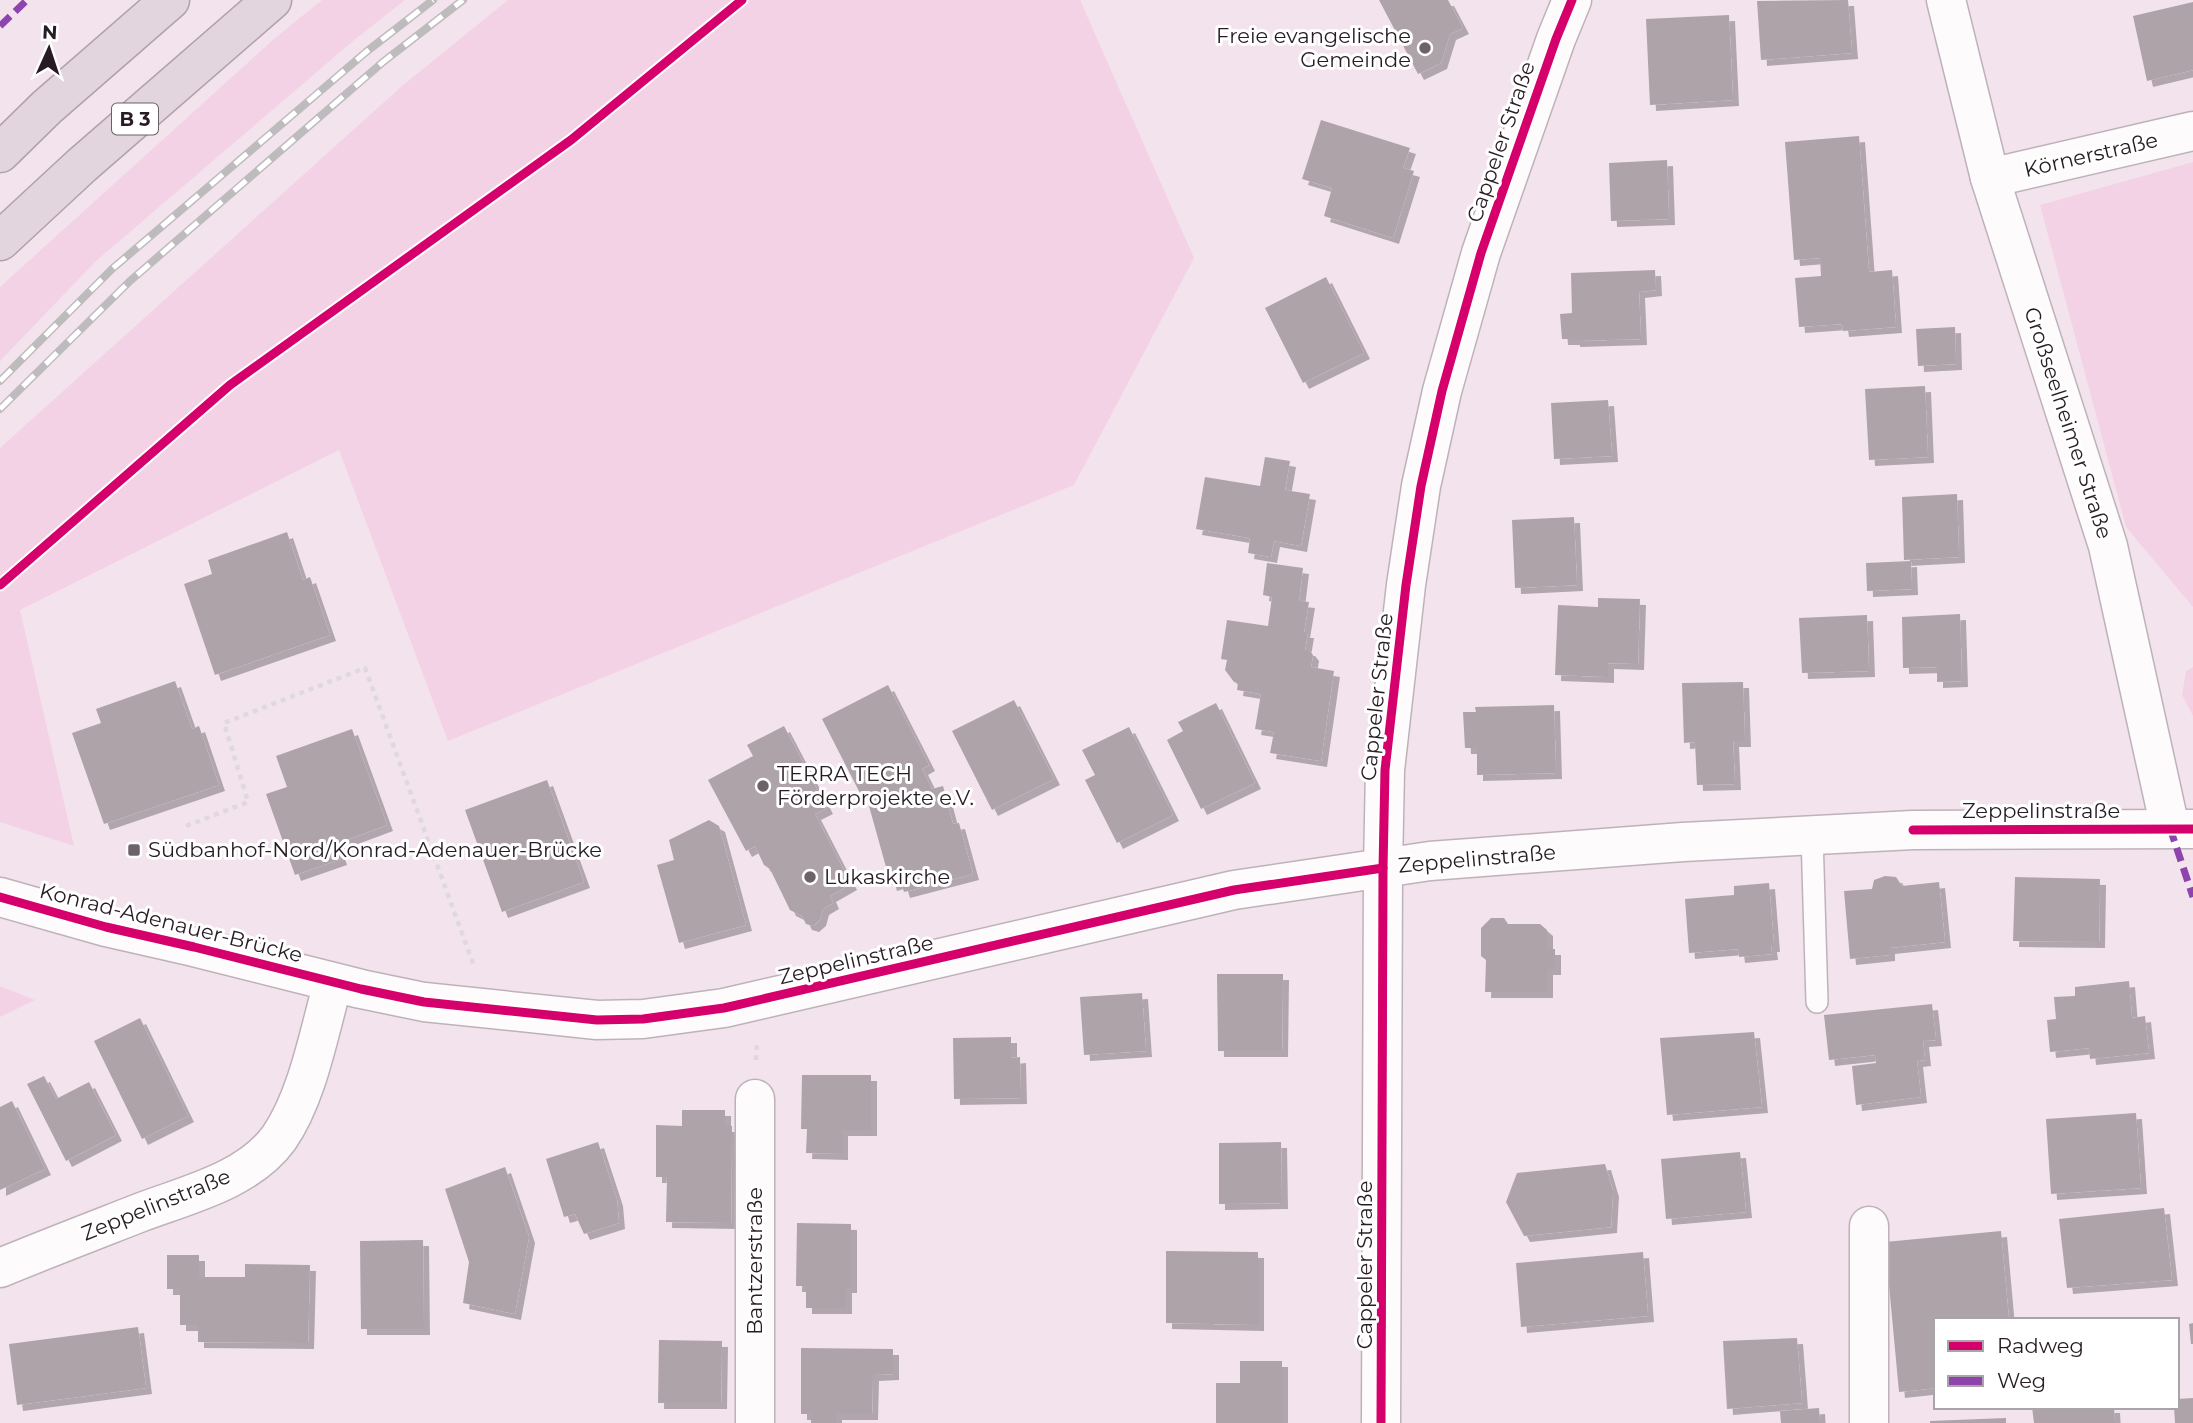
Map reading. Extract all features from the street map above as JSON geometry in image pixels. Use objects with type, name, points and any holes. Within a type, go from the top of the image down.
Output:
[{"type":"highway","points":[[0,153],[47,107],[170,0]]},
{"type":"highway","name":"B 3","points":[[0,241],[82,165],[272,0]]},
{"type":"main road","name":"Cappeler Straße","points":[[1381,1423],[1385,770],[1406,585],[1421,486],[1442,391],[1481,253],[1572,0]]},
{"type":"main road","name":"Großseelheimer Straße","points":[[1946,0],[1990,178],[2108,546],[2181,828]]},
{"type":"main road","name":"Körnerstraße","points":[[1990,178],[2193,131]]},
{"type":"main road","name":"Zeppelinstraße","points":[[0,1268],[214,1185],[251,1165],[269,1150],[290,1118],[306,1077],[333,983],[424,1002],[490,1010],[609,1020],[677,1015],[759,1000],[1234,890],[1454,859],[1913,830],[2181,828]]},
{"type":"main road","name":"Konrad-Adenauer-Brücke","points":[[0,897],[106,927],[333,983]]},
{"type":"main road","name":"Bantzerstraße","points":[[755,1099],[755,1423]]},
{"type":"main road","points":[[1869,1226],[1869,1423]]},
{"type":"lane","points":[[1812,835],[1817,1002]]},
{"type":"path","points":[[186,826],[248,802],[224,723],[365,668],[490,1010]]},
{"type":"path","points":[[755,1099],[759,1000]]},
{"type":"shaded area","points":[[322,0],[405,0],[353,41],[96,261],[0,361],[0,287],[275,38]]},
{"type":"shaded area","points":[[508,0],[1080,0],[1194,258],[1074,485],[448,741],[339,450],[20,610],[74,846],[0,822],[0,448],[402,86]]},
{"type":"shaded area","points":[[2193,162],[2193,607],[2126,527],[2040,205]]},
{"type":"shaded area","points":[[2193,667],[2193,716],[2182,695],[2186,671]]},
{"type":"shaded area","points":[[0,986],[2,987],[35,1000],[0,1017]]},
{"type":"building","name":"Freie evangelische Gemeinde","points":[[1379,0],[1448,0],[1463,28],[1450,34],[1441,63],[1418,74]]},
{"type":"building","points":[[1848,0],[1852,53],[1761,60],[1757,1]]},
{"type":"building","points":[[2193,2],[2193,70],[2147,81],[2133,16]]},
{"type":"building","points":[[1729,15],[1733,100],[1650,105],[1646,19]]},
{"type":"building","points":[[1321,120],[1410,148],[1403,168],[1414,171],[1393,238],[1324,216],[1332,188],[1302,179]]},
{"type":"building","points":[[1859,136],[1869,272],[1892,270],[1896,327],[1843,331],[1842,324],[1799,327],[1795,278],[1821,276],[1820,258],[1794,260],[1785,142]]},
{"type":"building","points":[[1667,160],[1669,219],[1611,221],[1609,163]]},
{"type":"building","points":[[1655,270],[1656,290],[1639,292],[1641,339],[1562,339],[1560,314],[1572,313],[1571,273]]},
{"type":"building","points":[[1326,277],[1364,353],[1303,383],[1265,308]]},
{"type":"building","points":[[1955,327],[1956,364],[1918,366],[1916,329]]},
{"type":"building","points":[[1925,386],[1928,457],[1869,460],[1865,389]]},
{"type":"building","points":[[1608,400],[1612,456],[1554,459],[1551,403]]},
{"type":"building","points":[[1265,457],[1290,461],[1285,490],[1310,494],[1301,546],[1274,541],[1271,557],[1248,553],[1250,538],[1196,529],[1205,477],[1260,486]]},
{"type":"building","points":[[1957,494],[1959,557],[1904,560],[1902,497]]},
{"type":"building","points":[[1574,517],[1577,585],[1515,588],[1512,520]]},
{"type":"building","points":[[287,532],[303,580],[310,577],[330,635],[215,675],[184,584],[212,574],[208,560]]},
{"type":"building","points":[[1911,561],[1912,589],[1867,591],[1866,563]]},
{"type":"building","points":[[1267,563],[1303,568],[1299,601],[1309,602],[1304,632],[1308,632],[1305,650],[1309,650],[1313,655],[1311,667],[1334,671],[1321,761],[1270,753],[1274,732],[1255,729],[1261,694],[1237,690],[1238,683],[1234,682],[1225,670],[1227,660],[1221,659],[1227,620],[1268,626],[1272,597],[1263,595]]},
{"type":"building","points":[[1598,598],[1640,599],[1638,664],[1608,663],[1608,677],[1555,675],[1558,605],[1598,607]]},
{"type":"building","points":[[1960,614],[1962,681],[1937,682],[1937,667],[1903,668],[1902,617]]},
{"type":"building","points":[[1867,615],[1869,671],[1802,673],[1799,618]]},
{"type":"building","points":[[175,681],[192,729],[199,726],[219,785],[104,824],[72,733],[101,723],[96,709]]},
{"type":"building","points":[[1743,682],[1745,741],[1733,741],[1735,784],[1697,785],[1695,742],[1684,743],[1682,683]]},
{"type":"building","points":[[888,685],[929,765],[922,769],[932,789],[943,786],[953,824],[959,823],[973,874],[904,892],[901,882],[891,885],[869,806],[875,804],[870,795],[863,799],[822,719]]},
{"type":"building","points":[[1014,700],[1054,779],[992,810],[952,731]]},
{"type":"building","points":[[1216,703],[1255,783],[1201,809],[1167,740],[1183,731],[1178,722]]},
{"type":"building","points":[[1554,705],[1556,773],[1477,775],[1477,748],[1465,748],[1463,712],[1476,712],[1475,707]]},
{"type":"building","points":[[784,726],[827,808],[815,814],[851,884],[830,896],[833,903],[823,909],[820,920],[813,926],[806,924],[802,916],[790,910],[770,869],[764,865],[755,846],[746,851],[708,780],[753,756],[747,745]]},
{"type":"building","points":[[1129,727],[1173,815],[1117,843],[1085,780],[1095,775],[1082,750]]},
{"type":"building","points":[[352,729],[387,825],[336,844],[341,859],[295,875],[266,794],[287,787],[276,756]]},
{"type":"building","points":[[547,780],[584,882],[502,912],[465,810]]},
{"type":"building","points":[[709,820],[719,826],[746,925],[679,943],[657,865],[674,860],[669,840]]},
{"type":"building","points":[[1885,876],[1896,877],[1902,886],[1939,882],[1945,942],[1889,948],[1889,955],[1850,959],[1844,891],[1872,889],[1874,880]]},
{"type":"building","points":[[2015,877],[2100,879],[2099,942],[2013,941]]},
{"type":"building","points":[[1769,883],[1774,946],[1771,946],[1772,954],[1739,957],[1738,949],[1689,953],[1685,899],[1734,895],[1734,886]]},
{"type":"building","points":[[1491,918],[1504,918],[1508,924],[1540,924],[1547,930],[1547,949],[1555,949],[1555,969],[1547,969],[1547,992],[1485,992],[1486,960],[1481,956],[1481,928]]},
{"type":"building","points":[[1217,974],[1283,974],[1282,1051],[1218,1051]]},
{"type":"building","points":[[2129,981],[2132,1018],[2145,1016],[2149,1053],[2090,1059],[2089,1048],[2050,1052],[2047,1020],[2056,1019],[2054,997],[2075,996],[2075,987]]},
{"type":"building","points":[[1142,993],[1146,1051],[1084,1055],[1080,997]]},
{"type":"building","points":[[1932,1004],[1936,1040],[1923,1041],[1925,1060],[1917,1061],[1921,1097],[1856,1105],[1852,1066],[1876,1063],[1875,1055],[1829,1060],[1824,1015]]},
{"type":"building","points":[[140,1018],[188,1116],[142,1139],[94,1041]]},
{"type":"building","points":[[1754,1032],[1762,1107],[1667,1115],[1660,1038]]},
{"type":"building","points":[[1011,1037],[1011,1058],[1020,1057],[1021,1098],[954,1099],[953,1038]]},
{"type":"building","points":[[802,1075],[871,1075],[871,1130],[842,1130],[842,1154],[806,1153],[807,1129],[801,1129]]},
{"type":"building","points":[[44,1076],[56,1099],[89,1082],[116,1135],[66,1161],[27,1084]]},
{"type":"building","points":[[12,1101],[45,1169],[0,1190],[0,1107]]},
{"type":"building","points":[[682,1110],[725,1110],[725,1126],[732,1126],[731,1223],[666,1222],[667,1177],[656,1177],[656,1125],[682,1126]]},
{"type":"building","points":[[2136,1113],[2141,1188],[2051,1194],[2046,1119]]},
{"type":"building","points":[[598,1142],[617,1200],[619,1223],[584,1234],[575,1214],[564,1217],[546,1159]]},
{"type":"building","points":[[1281,1142],[1282,1203],[1219,1204],[1219,1143]]},
{"type":"building","points":[[1740,1152],[1746,1212],[1666,1219],[1661,1159]]},
{"type":"building","points":[[1605,1164],[1613,1191],[1611,1227],[1524,1236],[1506,1202],[1517,1173]]},
{"type":"building","points":[[505,1167],[529,1237],[515,1314],[463,1303],[469,1262],[445,1189]]},
{"type":"building","points":[[2164,1208],[2172,1280],[2067,1288],[2059,1219]]},
{"type":"building","points":[[797,1223],[851,1224],[851,1287],[846,1287],[846,1308],[806,1308],[806,1286],[796,1286]]},
{"type":"building","points":[[2001,1231],[2009,1318],[1934,1318],[1934,1388],[1899,1392],[1885,1242]]},
{"type":"building","points":[[423,1240],[424,1329],[361,1329],[360,1241]]},
{"type":"building","points":[[1166,1251],[1258,1252],[1258,1325],[1166,1323]]},
{"type":"building","points":[[1643,1252],[1648,1316],[1521,1327],[1516,1263]]},
{"type":"building","points":[[167,1255],[199,1255],[199,1277],[245,1277],[245,1264],[310,1265],[308,1343],[198,1342],[198,1325],[180,1325],[180,1289],[167,1289]]},
{"type":"building","points":[[2193,1323],[2193,1344],[2191,1344],[2189,1324]]},
{"type":"building","points":[[138,1327],[146,1388],[17,1405],[9,1344]]},
{"type":"building","points":[[1797,1338],[1802,1403],[1727,1409],[1723,1341]]},
{"type":"building","points":[[659,1340],[722,1341],[721,1403],[658,1403]]},
{"type":"building","points":[[801,1348],[893,1349],[893,1374],[873,1375],[872,1414],[836,1414],[836,1423],[811,1423],[811,1414],[801,1414]]},
{"type":"building","points":[[1240,1361],[1282,1361],[1282,1423],[1216,1423],[1216,1383],[1240,1383]]},
{"type":"building","points":[[2193,1398],[2193,1423],[2175,1423],[2174,1409],[2179,1409],[2179,1399]]},
{"type":"building","points":[[1819,1408],[1820,1423],[1781,1423],[1780,1411]]},
{"type":"building","points":[[2032,1409],[2114,1409],[2115,1423],[2034,1423]]},
{"type":"building","points":[[2006,1418],[2006,1423],[1930,1423],[1930,1421]]},
{"type":"railway","points":[[0,381],[112,269],[366,52],[433,0]]},
{"type":"railway","points":[[0,409],[130,281],[383,62],[463,0]]},
{"type":"marked path","points":[[0,26],[27,0]]},
{"type":"marked path","points":[[2170,828],[2193,897]]},
{"type":"cycle path","points":[[0,585],[230,385],[571,140],[742,0]]},
{"type":"cycle path","points":[[1381,1423],[1385,770],[1406,585],[1421,486],[1442,391],[1481,253],[1572,0]]},
{"type":"cycle path","points":[[1913,830],[2193,829]]},
{"type":"cycle path","points":[[0,897],[106,927],[424,1002],[597,1020],[643,1019],[724,1008],[1234,890],[1383,868]]},
{"type":"place","name":"Freie evangelische Gemeinde","points":[[1425,48]]},
{"type":"place","name":"TERRA TECH Förderprojekte e.V.","points":[[763,786]]},
{"type":"place","name":"Südbanhof-Nord/Konrad-Adenauer-Brücke","points":[[134,850]]},
{"type":"place","name":"Lukaskirche","points":[[810,877]]}]
